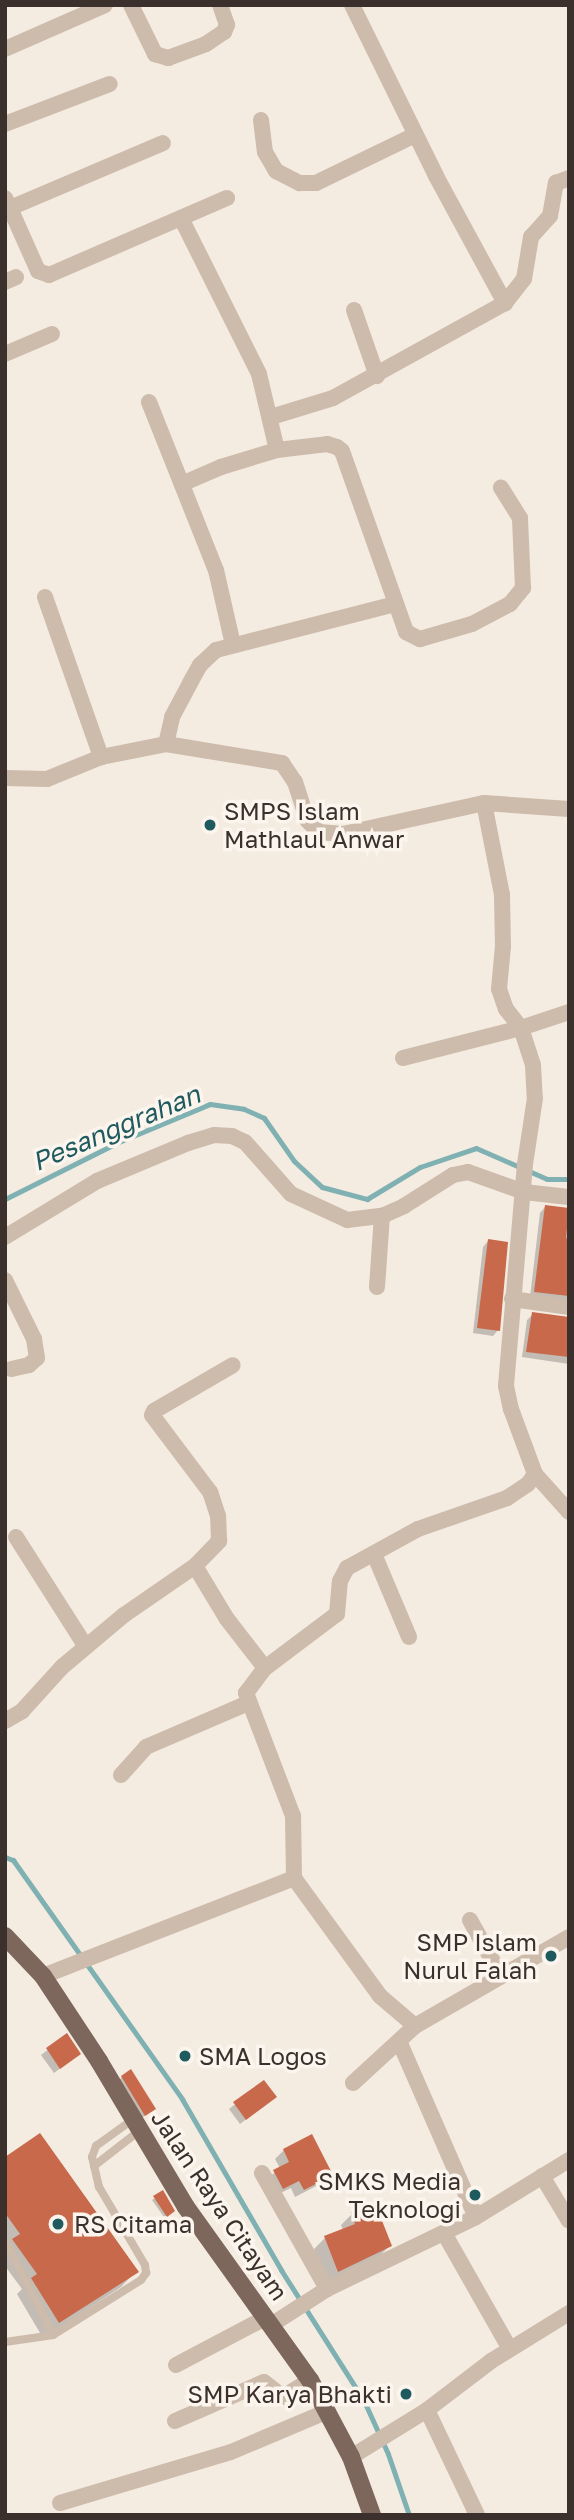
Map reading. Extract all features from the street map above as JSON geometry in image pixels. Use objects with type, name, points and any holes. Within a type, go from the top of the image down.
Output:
[{"type":"main road","name":"Jalan Raya Citayam","points":[[5,1936],[43,1976],[186,2207],[273,2320],[357,2454],[372,2515]]},
{"type":"street","points":[[5,49],[106,5]]},
{"type":"street","points":[[131,5],[155,54],[168,58],[206,44],[224,32],[227,25],[220,5]]},
{"type":"street","points":[[352,5],[415,135],[505,303]]},
{"type":"street","points":[[5,124],[110,84]]},
{"type":"street","points":[[261,120],[265,152],[276,171],[300,183],[316,183],[415,135]]},
{"type":"street","points":[[163,143],[7,206],[38,271],[49,275],[227,198]]},
{"type":"street","points":[[271,417],[333,398],[505,303],[524,279],[531,237],[550,216],[556,183],[569,178]]},
{"type":"street","points":[[181,218],[252,357],[271,417],[277,450]]},
{"type":"street","points":[[354,310],[377,376]]},
{"type":"street","points":[[5,354],[52,334]]},
{"type":"street","points":[[149,402],[184,483],[216,570],[233,645]]},
{"type":"street","points":[[184,483],[221,467],[277,450],[327,444],[341,451],[406,632],[420,639],[472,624],[510,604],[523,588],[520,518],[501,487]]},
{"type":"street","points":[[46,597],[101,757]]},
{"type":"street","points":[[166,744],[172,717],[200,665],[216,650],[395,604]]},
{"type":"street","points":[[5,778],[47,779],[101,757],[166,744],[282,763],[295,782],[307,820],[319,832],[343,834],[484,803],[569,809]]},
{"type":"street","points":[[484,803],[502,895],[499,989],[506,1009],[520,1028],[533,1065],[535,1098],[525,1164],[506,1386],[511,1409],[535,1475],[569,1512]]},
{"type":"street","points":[[404,1058],[520,1028],[569,1012]]},
{"type":"street","points":[[7,1232],[97,1181],[214,1135],[232,1136],[245,1142],[291,1194],[347,1220],[382,1216],[404,1206],[453,1175],[468,1172],[569,1197]]},
{"type":"street","points":[[377,1287],[382,1216]]},
{"type":"street","points":[[5,1280],[34,1339],[37,1358],[29,1365],[11,1369]]},
{"type":"street","points":[[512,1299],[569,1307]]},
{"type":"street","points":[[5,1721],[22,1711],[39,1689],[124,1615],[195,1566],[219,1541],[218,1516],[210,1492],[152,1415],[154,1411],[233,1365]]},
{"type":"street","points":[[415,2026],[380,1996],[294,1878],[293,1816],[246,1693],[265,1668],[337,1614],[340,1581],[347,1568],[418,1529],[506,1498],[528,1484],[535,1475]]},
{"type":"street","points":[[16,1537],[86,1647]]},
{"type":"street","points":[[374,1553],[409,1637]]},
{"type":"street","points":[[195,1566],[227,1619],[265,1668]]},
{"type":"street","points":[[121,1774],[146,1747],[248,1703]]},
{"type":"street","points":[[43,1976],[93,1954],[294,1878]]},
{"type":"street","points":[[470,1920],[501,1976]]},
{"type":"street","points":[[353,2083],[415,2026],[569,1937]]},
{"type":"street","points":[[399,2041],[476,2217]]},
{"type":"street","points":[[176,2365],[273,2320],[476,2217],[569,2160]]},
{"type":"street","points":[[262,2173],[323,2293]]},
{"type":"street","points":[[542,2176],[569,2221]]},
{"type":"street","points":[[444,2233],[510,2349]]},
{"type":"street","points":[[357,2454],[427,2410],[510,2349],[569,2313]]},
{"type":"street","points":[[175,2421],[260,2384],[268,2384],[285,2397],[310,2380]]},
{"type":"street","points":[[427,2410],[477,2515]]},
{"type":"street","points":[[60,2503],[231,2452],[328,2411]]},
{"type":"lane","points":[[94,2166],[135,2125]]},
{"type":"lane","points":[[5,2343],[52,2335],[141,2280],[146,2273],[145,2265],[99,2187],[92,2157],[96,2146],[135,2125]]},
{"type":"lane","points":[[5,2240],[52,2335]]},
{"type":"building","points":[[545,1205],[569,1208],[566,1238],[569,1239],[569,1296],[534,1292]]},
{"type":"building","points":[[488,1239],[508,1242],[500,1331],[477,1328]]},
{"type":"building","points":[[532,1312],[569,1317],[569,1357],[526,1352]]},
{"type":"building","points":[[67,2033],[81,2054],[60,2069],[46,2048]]},
{"type":"building","points":[[131,2069],[156,2109],[145,2116],[121,2076]]},
{"type":"building","points":[[264,2080],[277,2097],[246,2120],[233,2102]]},
{"type":"building","name":"RS Citama","points":[[40,2133],[139,2272],[59,2323],[31,2278],[37,2274],[12,2239],[20,2234],[5,2213],[5,2157]]},
{"type":"building","points":[[312,2134],[333,2175],[304,2190],[299,2181],[283,2189],[273,2170],[289,2162],[283,2149]]},
{"type":"building","points":[[163,2190],[175,2211],[167,2217],[153,2196]]},
{"type":"building","points":[[375,2203],[392,2246],[338,2272],[324,2236],[355,2224],[351,2212]]},
{"type":"waterway","name":"Pesanggrahan","points":[[5,1199],[121,1141],[210,1104],[244,1109],[264,1118],[294,1161],[322,1187],[367,1199],[420,1167],[476,1148],[547,1179],[569,1179]]},
{"type":"waterway","points":[[5,1857],[13,1860],[182,2099],[281,2270],[364,2401],[388,2454],[409,2515]]},
{"type":"place","name":"SMPS Islam Mathlaul Anwar","points":[[210,825]]},
{"type":"place","name":"SMP Islam Nurul Falah","points":[[551,1956]]},
{"type":"place","name":"SMA Logos","points":[[185,2056]]},
{"type":"place","name":"SMKS Media Teknologi","points":[[475,2195]]},
{"type":"place","name":"RS Citama","points":[[58,2224]]},
{"type":"place","name":"SMP Karya Bhakti","points":[[406,2394]]}]
